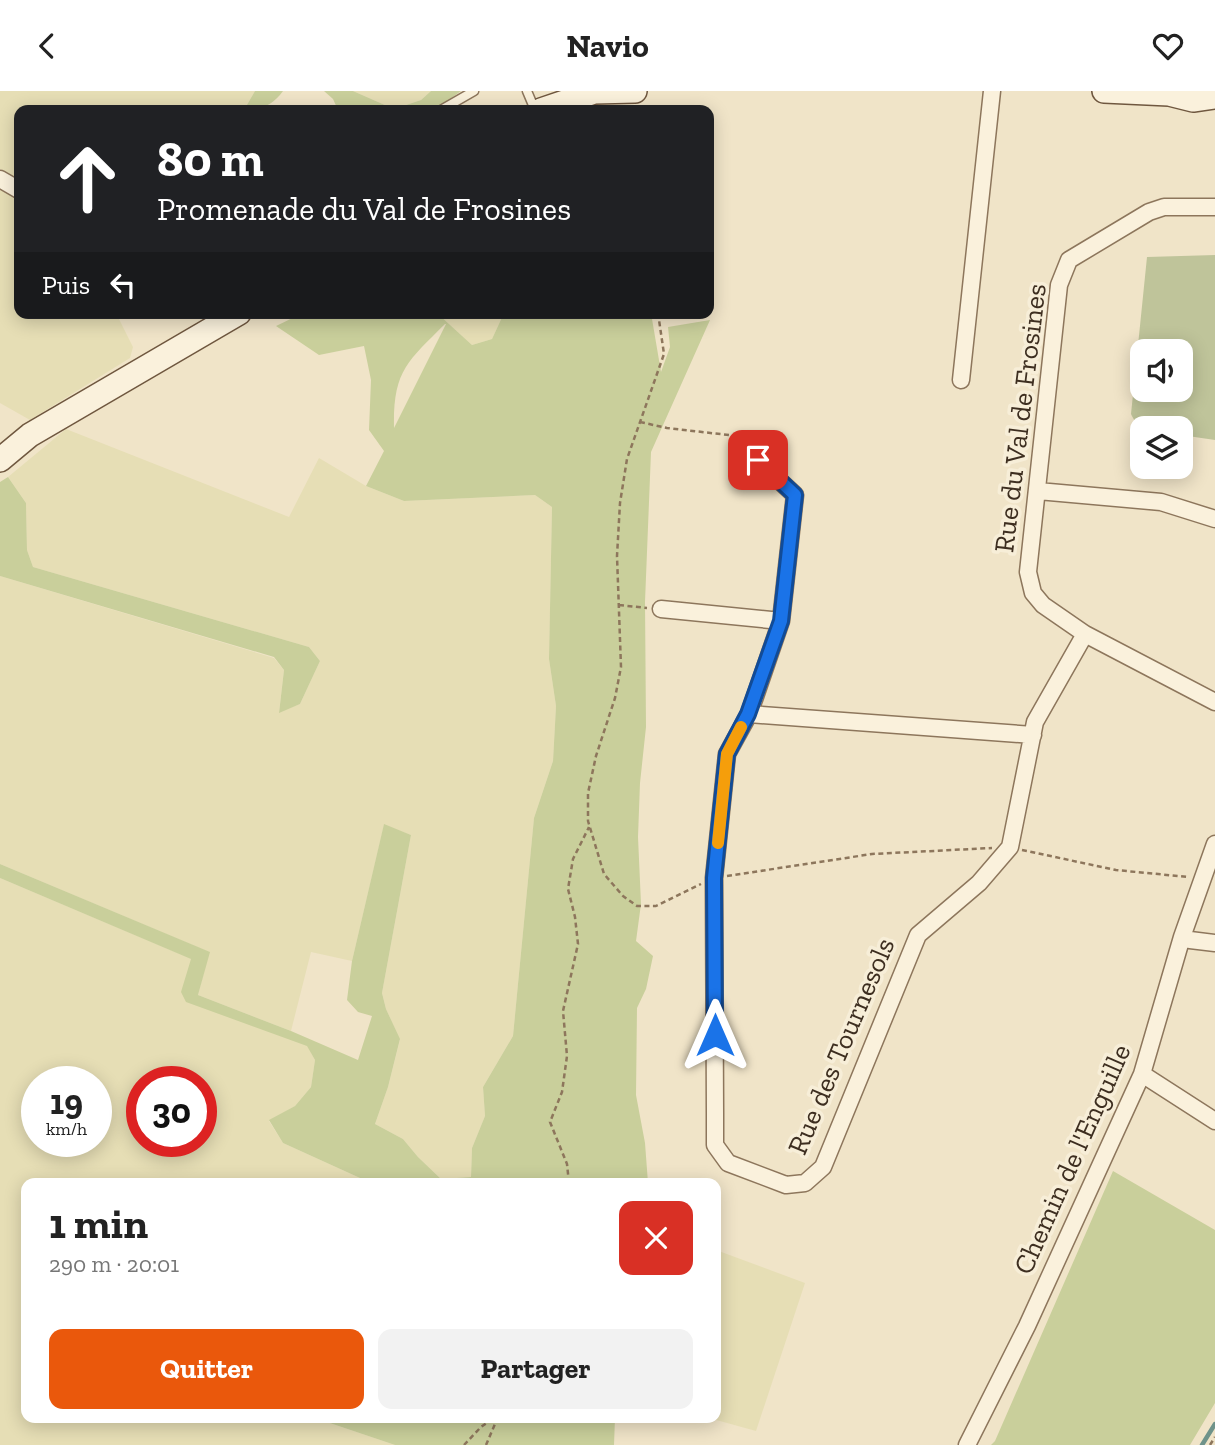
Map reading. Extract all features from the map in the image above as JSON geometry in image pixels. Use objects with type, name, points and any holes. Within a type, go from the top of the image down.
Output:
[{"type":"main road","points":[[556,105],[594,92],[635,91]]},
{"type":"main road","points":[[1104,91],[1193,93],[1193,100],[1215,97]]},
{"type":"main road","points":[[0,460],[30,435],[226,319]]},
{"type":"street","points":[[961,380],[992,91]]},
{"type":"street","name":"Rue du Val de Frosines","points":[[1215,207],[1164,207],[1149,212],[1069,260],[1059,285],[1028,572],[1033,593],[1044,605],[1085,634],[1215,702]]},
{"type":"street","name":"Rue des Tournesols","points":[[758,460],[795,495],[781,621],[748,714],[727,754],[714,878],[715,1145],[728,1163],[786,1185],[805,1183],[823,1167],[918,935],[979,883],[1010,847]]},
{"type":"street","points":[[1038,491],[1161,502],[1215,519]]},
{"type":"street","points":[[661,609],[781,621]]},
{"type":"street","points":[[1010,847],[1035,722],[1085,634]]},
{"type":"street","points":[[748,714],[1033,735]]},
{"type":"street","name":"Chemin de l'Enguille","points":[[967,1445],[1027,1326],[1142,1074],[1182,937],[1215,844]]},
{"type":"street","points":[[1182,937],[1215,943]]},
{"type":"street","points":[[1142,1074],[1215,1121]]},
{"type":"lane","points":[[450,105],[474,91]]},
{"type":"path","points":[[659,319],[664,354],[627,459],[620,503],[617,556],[621,667],[588,793],[589,827],[604,874],[623,897],[637,906],[656,906],[714,878],[872,854],[1010,847],[1116,870],[1168,873],[1202,880]]},
{"type":"path","points":[[640,422],[737,436],[758,460]]},
{"type":"path","points":[[619,605],[661,609]]},
{"type":"path","points":[[568,1178],[567,1164],[550,1122],[562,1093],[567,1056],[563,1011],[578,944],[568,889],[573,859],[589,827]]},
{"type":"path","points":[[464,1445],[487,1423]]},
{"type":"path","points":[[486,1445],[494,1423]]},
{"type":"path","points":[[1210,1445],[1215,1437]]},
{"type":"shaded area","points":[[0,91],[255,91],[247,105],[14,105],[14,178],[0,169]]},
{"type":"shaded area","points":[[353,91],[431,91],[421,100],[406,105],[385,105]]},
{"type":"shaded area","points":[[0,188],[14,196],[14,319],[119,319],[133,347],[130,358],[30,420],[0,403]]},
{"type":"shaded area","points":[[444,319],[501,319],[492,339],[472,345]]},
{"type":"shaded area","points":[[66,429],[289,517],[319,458],[366,486],[404,501],[535,495],[552,507],[549,659],[556,706],[553,761],[534,818],[513,1036],[483,1087],[485,1116],[472,1148],[471,1177],[440,1178],[403,1139],[375,1124],[400,1040],[382,993],[411,835],[384,825],[352,961],[311,952],[291,1031],[198,995],[209,952],[0,864],[0,576],[274,658],[284,670],[279,712],[300,704],[320,661],[309,647],[33,567],[27,550],[26,503],[8,477]]},
{"type":"shaded area","points":[[0,878],[192,959],[182,992],[307,1045],[315,1060],[311,1087],[295,1106],[269,1121],[283,1143],[360,1178],[21,1178],[21,1423],[330,1423],[395,1445],[0,1445]]},
{"type":"shaded area","points":[[721,1252],[805,1283],[756,1431],[721,1421]]},
{"type":"green space","points":[[255,91],[283,91],[268,105],[247,105]]},
{"type":"green space","points":[[324,91],[353,91],[385,105],[336,105]]},
{"type":"green space","points":[[431,91],[461,91],[442,105],[406,105],[421,100]]},
{"type":"green space","points":[[1215,255],[1215,440],[1193,437],[1193,416],[1132,416],[1132,402],[1193,402],[1193,339],[1139,339],[1147,257]]},
{"type":"green space","points":[[291,319],[444,319],[472,345],[492,339],[501,319],[652,319],[661,372],[670,347],[668,327],[710,320],[651,452],[645,602],[646,727],[638,837],[641,904],[636,941],[653,956],[646,989],[637,1008],[636,1095],[645,1143],[648,1178],[456,1178],[471,1177],[472,1148],[485,1116],[483,1087],[513,1036],[534,818],[553,761],[556,706],[549,659],[552,507],[535,495],[404,501],[366,486],[384,451],[369,430],[371,380],[364,346],[319,355],[276,326]],"holes":[[[446,324],[394,428],[396,393],[405,369],[421,348]]]},
{"type":"green space","points":[[8,477],[26,503],[27,550],[33,567],[309,647],[320,661],[300,704],[279,713],[284,670],[274,657],[0,576],[0,482]]},
{"type":"green space","points":[[384,824],[411,835],[382,993],[386,1009],[400,1039],[375,1124],[403,1139],[440,1178],[360,1178],[283,1143],[269,1120],[295,1106],[311,1087],[315,1060],[307,1046],[186,1002],[181,992],[191,959],[0,878],[0,864],[210,952],[198,995],[358,1060],[372,1016],[358,1012],[347,1000],[352,961]]},
{"type":"green space","points":[[1113,1171],[1215,1230],[1215,1403],[1190,1445],[991,1445],[995,1441]]},
{"type":"green space","points":[[330,1423],[615,1423],[614,1445],[395,1445]]},
{"type":"waterway","points":[[1202,1445],[1215,1424]]},
{"type":"slow traffic","points":[[718,843],[727,754],[741,727]]},
{"type":"route","points":[[715,1035],[714,878],[727,754],[748,714],[781,621],[795,495],[758,460]]}]
